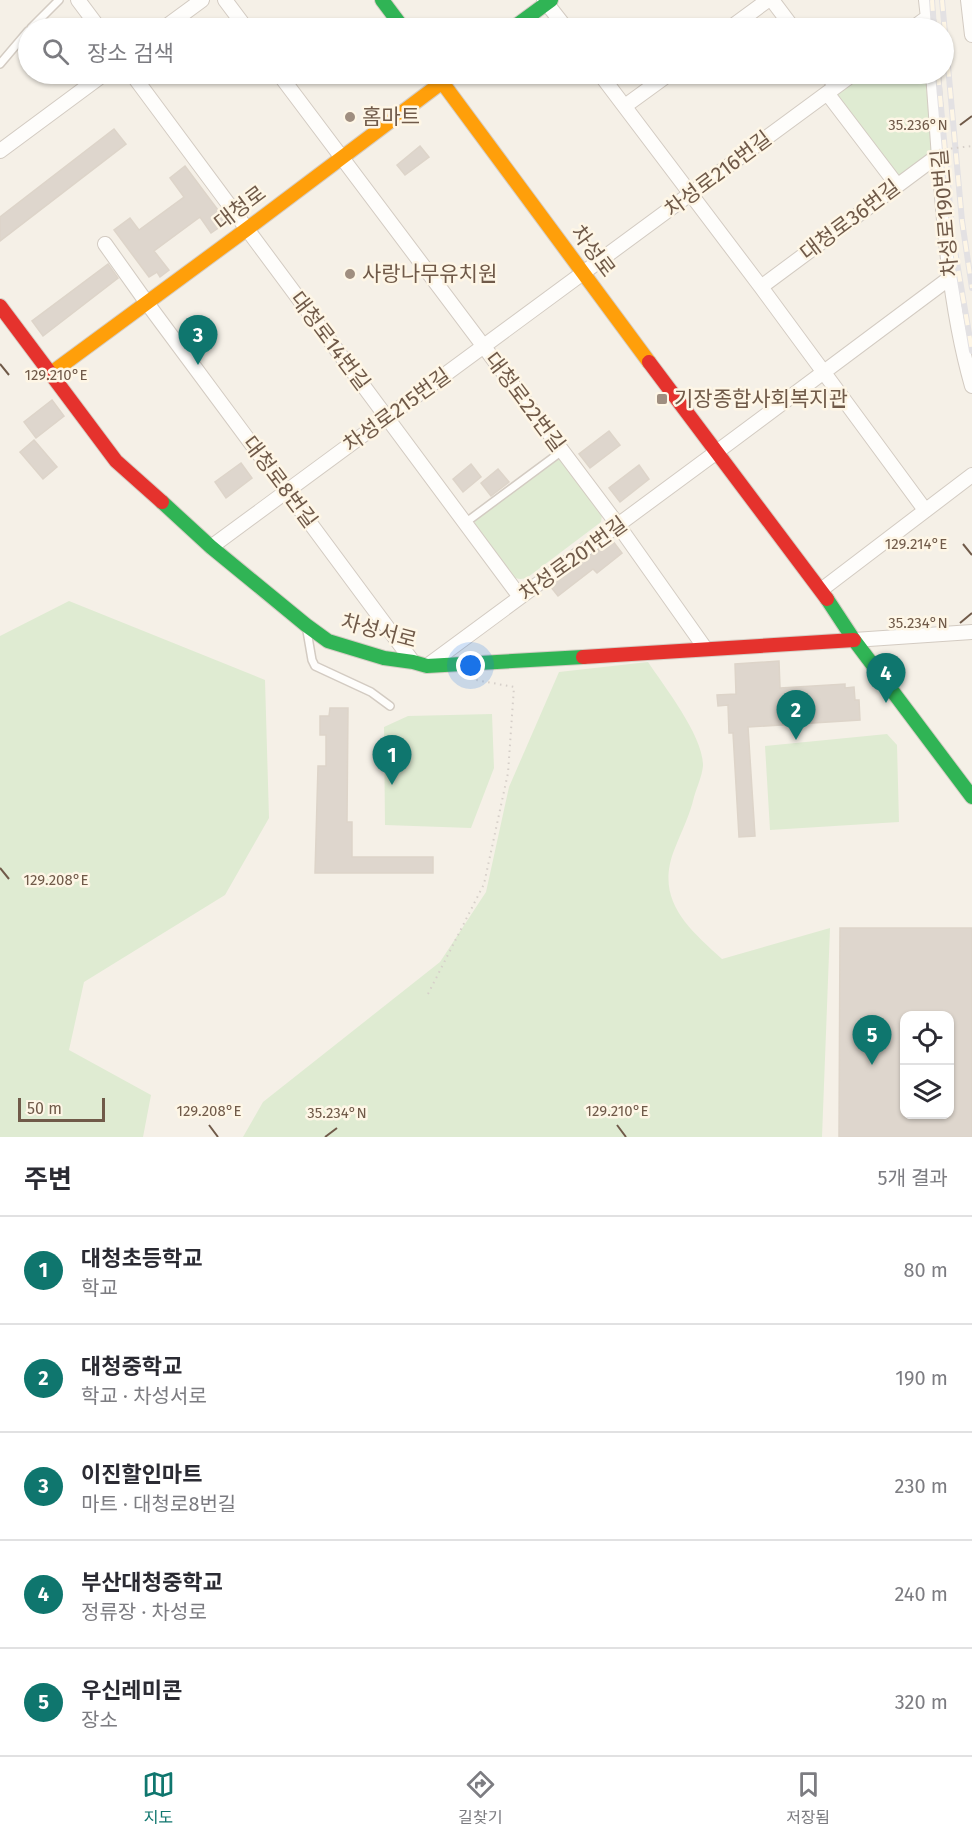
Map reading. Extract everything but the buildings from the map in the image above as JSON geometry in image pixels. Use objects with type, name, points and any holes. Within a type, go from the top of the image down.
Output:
[{"type":"street","points":[[78,0],[92,18]]},
{"type":"street","points":[[178,18],[202,0]]},
{"type":"street","points":[[225,0],[238,18]]},
{"type":"street","points":[[382,0],[396,18]]},
{"type":"street","points":[[744,18],[770,0],[785,18]]},
{"type":"street","points":[[926,0],[928,18]]},
{"type":"street","points":[[968,0],[972,35]]},
{"type":"street","points":[[526,18],[547,1],[559,18]]},
{"type":"street","points":[[0,151],[90,84]]},
{"type":"street","name":"대청로14번길","points":[[139,84],[520,597]]},
{"type":"street","name":"대청로22번길","points":[[286,84],[618,525],[705,652]]},
{"type":"street","name":"대청로","points":[[50,374],[342,158],[434,84]]},
{"type":"street","name":"차성로","points":[[450,84],[583,274],[821,590],[854,640],[972,797]]},
{"type":"street","points":[[608,84],[925,510]]},
{"type":"street","points":[[625,106],[655,84]]},
{"type":"street","points":[[829,84],[897,186]]},
{"type":"street","name":"차성로216번길","points":[[583,274],[838,84]]},
{"type":"street","name":"차성로190번길","points":[[934,84],[951,277],[963,349],[972,386]]},
{"type":"street","name":"대청로36번길","points":[[761,287],[939,152]]},
{"type":"street","name":"대청로8번길","points":[[105,244],[287,491],[420,664]]},
{"type":"street","name":"차성로215번길","points":[[212,547],[583,274]]},
{"type":"street","points":[[718,452],[951,277]]},
{"type":"street","name":"차성서로","points":[[0,306],[116,461],[212,547],[328,641],[384,658],[420,664],[454,664],[705,652],[854,640]]},
{"type":"street","name":"차성로201번길","points":[[420,664],[520,597],[718,452]]},
{"type":"street","points":[[821,590],[972,475]]},
{"type":"street","points":[[854,640],[972,632]]},
{"type":"lane","points":[[42,18],[59,0]]},
{"type":"lane","points":[[0,64],[18,44]]},
{"type":"lane","points":[[465,523],[562,451]]},
{"type":"lane","points":[[306,625],[315,666],[371,692],[390,706]]},
{"type":"path","points":[[939,152],[972,146]]},
{"type":"path","points":[[428,994],[484,884],[508,773],[514,687],[478,681],[454,664]]},
{"type":"green space","points":[[848,84],[926,84],[932,151],[930,155],[901,180],[835,100],[837,92]]},
{"type":"green space","points":[[552,460],[560,460],[602,515],[601,522],[528,577],[514,578],[474,525],[477,516]]},
{"type":"green space","points":[[69,601],[265,680],[269,818],[225,895],[84,982],[69,1050],[151,1095],[143,1137],[0,1137],[0,636]]},
{"type":"green space","points":[[648,662],[673,698],[702,754],[701,778],[670,866],[671,897],[686,923],[722,959],[830,928],[822,1137],[243,1137],[263,1102],[440,962],[486,892],[509,787],[559,672]]},
{"type":"green space","points":[[492,714],[494,768],[471,828],[385,825],[384,727],[408,716]]},
{"type":"green space","points":[[887,734],[897,745],[899,822],[770,830],[765,746]]},
{"type":"railway","points":[[932,0],[933,18]]},
{"type":"railway","points":[[942,0],[944,18]]},
{"type":"railway","points":[[939,84],[953,239],[972,351]]},
{"type":"railway","points":[[950,84],[962,221],[972,288]]},
{"type":"traffic: fast","points":[[382,0],[396,18]]},
{"type":"traffic: fast","points":[[527,18],[551,0]]},
{"type":"traffic: fast","points":[[162,502],[211,547],[328,641],[384,658],[427,666],[583,657]]},
{"type":"traffic: fast","points":[[827,599],[854,640],[972,797]]},
{"type":"traffic: slow","points":[[50,374],[440,84]]},
{"type":"traffic: slow","points":[[443,84],[649,362]]},
{"type":"traffic: jam","points":[[0,306],[116,461],[162,502]]},
{"type":"traffic: jam","points":[[649,362],[827,599]]},
{"type":"traffic: jam","points":[[583,657],[854,640]]},
{"type":"place","name":"홈마트","points":[[350,117]]},
{"type":"place","name":"사랑나무유치원","points":[[350,274]]},
{"type":"place","name":"이진할인마트","points":[[198,365]]},
{"type":"place","name":"기장종합사회복지관","points":[[662,399]]},
{"type":"place","name":"부산대청중학교","points":[[886,703]]},
{"type":"place","name":"대청중학교","points":[[796,740]]},
{"type":"place","name":"대청초등학교","points":[[392,785]]},
{"type":"place","name":"우신레미콘","points":[[872,1065]]}]
